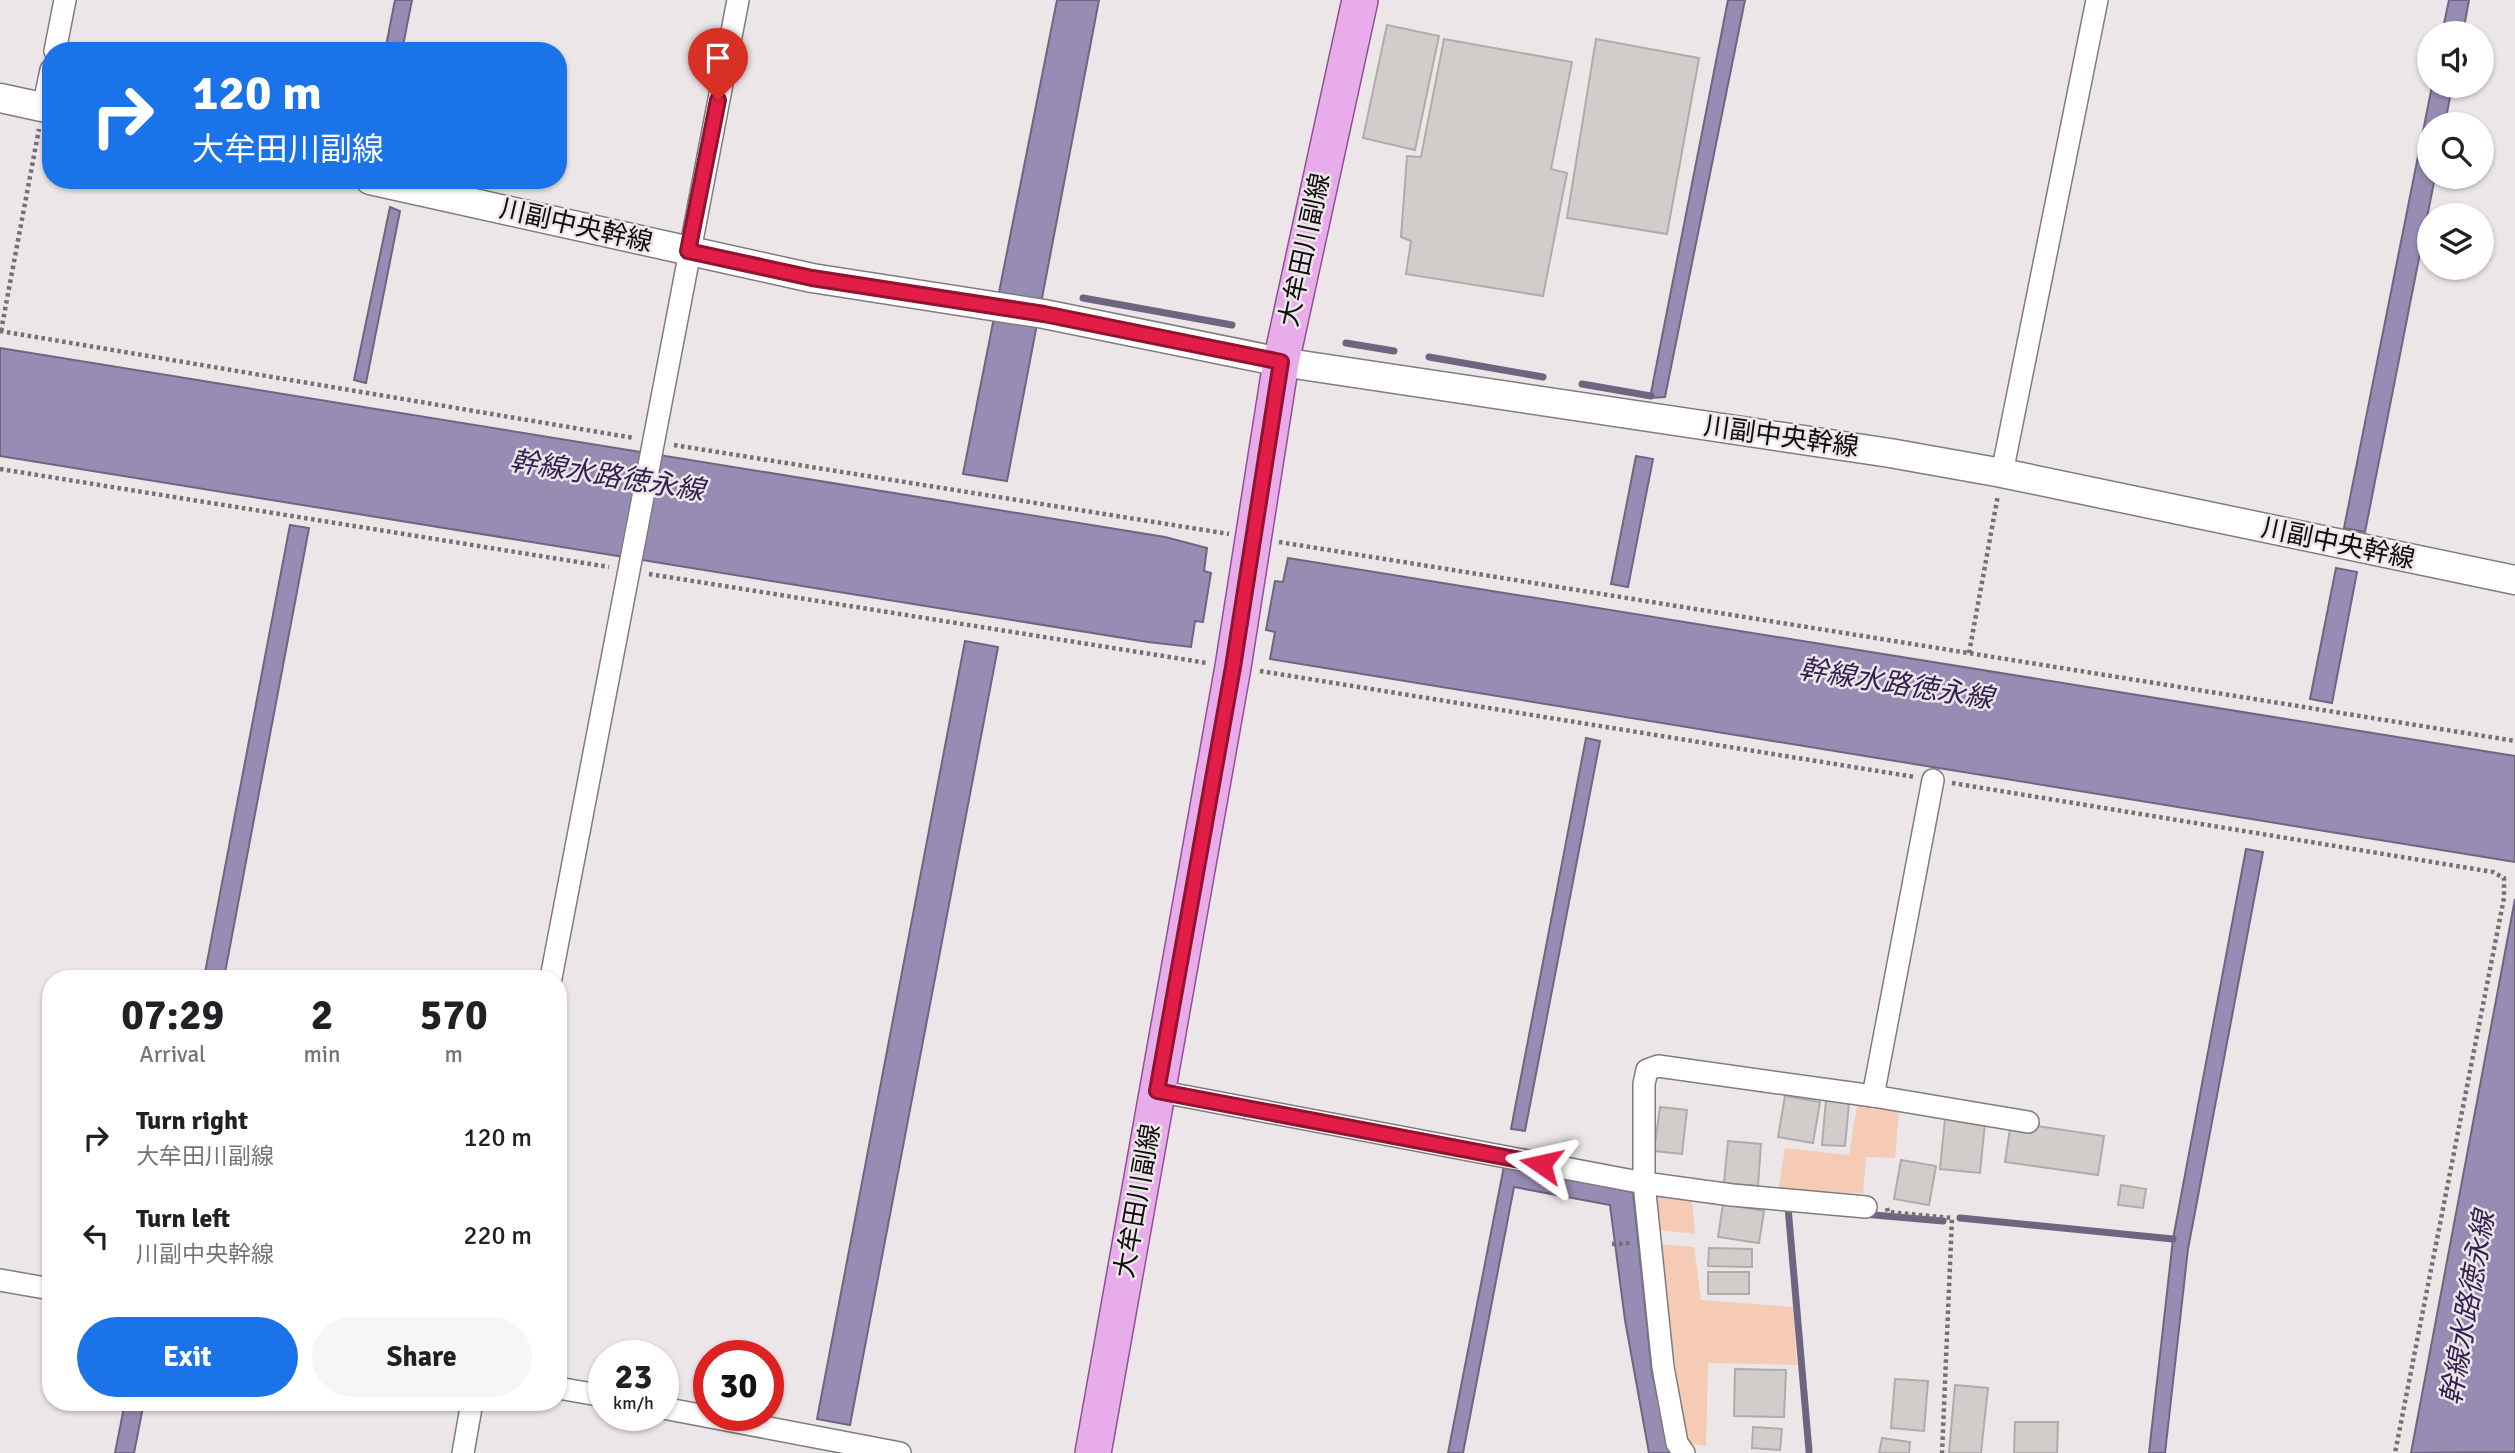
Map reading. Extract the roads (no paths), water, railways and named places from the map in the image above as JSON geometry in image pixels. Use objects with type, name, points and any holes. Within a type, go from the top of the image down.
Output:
[{"type":"main road","name":"大牟田川副線","points":[[1093,1453],[1233,667],[1281,362],[1360,0]]},
{"type":"street","points":[[57,42],[65,0]]},
{"type":"street","points":[[553,970],[738,0]]},
{"type":"street","points":[[2002,474],[2097,0]]},
{"type":"street","points":[[0,99],[42,107]]},
{"type":"street","name":"川副中央幹線","points":[[410,189],[812,278],[989,304],[1281,362],[1890,453],[2515,580]]},
{"type":"street","points":[[1873,1096],[1933,780]]},
{"type":"street","points":[[1684,1453],[1677,1443],[1663,1367],[1644,1183],[1644,1084],[1647,1070],[1658,1066],[1873,1096],[2028,1122]]},
{"type":"street","points":[[1157,1091],[1644,1183],[1732,1195],[1875,1204]]},
{"type":"street","points":[[0,1280],[42,1287]]},
{"type":"street","points":[[567,1390],[588,1393]]},
{"type":"street","points":[[463,1453],[470,1411]]},
{"type":"street","points":[[679,1411],[900,1453]]},
{"type":"water","points":[[395,0],[412,0],[404,42],[387,42]]},
{"type":"water","points":[[1057,0],[1099,0],[1007,481],[963,474]]},
{"type":"water","points":[[1728,0],[1745,0],[1665,397],[1650,398]]},
{"type":"water","points":[[2449,0],[2469,0],[2465,21],[2445,21]]},
{"type":"water","points":[[2430,98],[2450,98],[2447,112],[2427,112]]},
{"type":"water","points":[[2417,161],[2417,189],[2433,189],[2430,203],[2417,203],[2417,268],[2365,532],[2344,528]]},
{"type":"water","points":[[390,207],[400,211],[366,383],[354,380]]},
{"type":"water","name":"幹線水路徳永線","points":[[0,348],[1165,537],[1207,548],[1204,571],[1211,573],[1203,622],[1195,621],[1191,647],[1148,642],[0,456]]},
{"type":"water","points":[[1636,456],[1653,459],[1628,587],[1611,584]]},
{"type":"water","points":[[290,525],[309,528],[226,970],[206,970]]},
{"type":"water","name":"幹線水路徳永線","points":[[1288,558],[2515,756],[2515,862],[1270,659],[1275,632],[1266,630],[1275,581],[1283,582]]},
{"type":"water","points":[[2336,568],[2357,572],[2332,703],[2310,699]]},
{"type":"water","points":[[965,641],[998,647],[850,1425],[817,1419]]},
{"type":"water","points":[[1586,738],[1600,741],[1525,1131],[1511,1129]]},
{"type":"water","points":[[2246,849],[2263,852],[2188,1249],[2165,1453],[2149,1453],[2173,1239]]},
{"type":"water","name":"幹線水路徳永線","points":[[2515,899],[2515,1452],[2411,1453]]},
{"type":"water","points":[[1504,1166],[1633,1192],[1652,1373],[1671,1453],[1649,1453],[1625,1320],[1610,1205],[1514,1187],[1463,1453],[1448,1453]]},
{"type":"water","points":[[123,1411],[142,1411],[134,1453],[115,1453]]},
{"type":"waterway","points":[[1083,298],[1232,325]]},
{"type":"waterway","points":[[1346,343],[1394,351]]},
{"type":"waterway","points":[[1429,357],[1543,377]]},
{"type":"waterway","points":[[1582,384],[1651,396]]},
{"type":"waterway","points":[[1788,1207],[1809,1451]]},
{"type":"waterway","points":[[1863,1214],[1943,1221]]},
{"type":"waterway","points":[[1960,1218],[2173,1239]]}]
